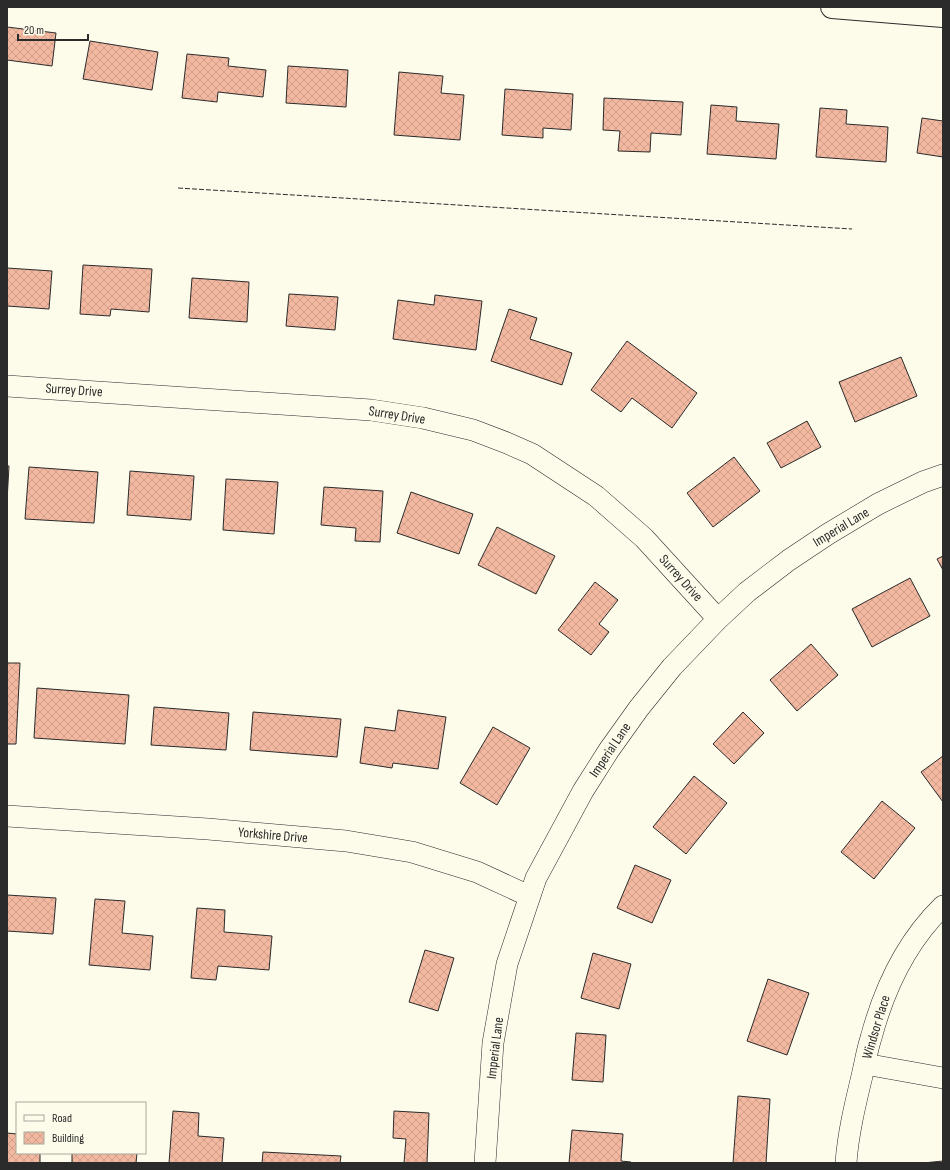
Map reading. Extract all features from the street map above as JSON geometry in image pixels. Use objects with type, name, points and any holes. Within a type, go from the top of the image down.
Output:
[{"type":"main road","points":[[832,7],[943,16]]},
{"type":"street","name":"Surrey Drive","points":[[7,386],[371,410],[423,418],[473,430],[532,454],[596,496],[644,538],[718,619]]},
{"type":"street","name":"Imperial Lane","points":[[485,1163],[493,1043],[507,964],[536,878],[580,798],[609,750],[639,708],[672,667],[718,619],[753,588],[789,560],[828,534],[878,504],[923,482],[943,475]]},
{"type":"street","name":"Yorkshire Drive","points":[[7,816],[208,829],[346,841],[412,852],[477,872],[529,896]]},
{"type":"street","name":"Windsor Place","points":[[846,1163],[853,1112],[870,1038],[881,1005],[894,975],[911,944],[932,917],[943,906]]},
{"type":"street","points":[[865,1064],[943,1078]]},
{"type":"building","points":[[7,27],[56,33],[52,66],[7,60]]},
{"type":"building","points":[[90,41],[158,52],[152,90],[83,79]]},
{"type":"building","points":[[187,54],[229,58],[228,66],[266,70],[263,97],[218,92],[217,102],[182,98]]},
{"type":"building","points":[[288,66],[348,70],[346,107],[286,103]]},
{"type":"building","points":[[399,72],[443,76],[441,93],[464,95],[460,140],[394,135]]},
{"type":"building","points":[[505,89],[573,94],[571,130],[543,128],[543,138],[502,135]]},
{"type":"building","points":[[604,98],[683,102],[681,135],[651,133],[650,152],[618,151],[620,131],[603,130]]},
{"type":"building","points":[[711,105],[737,107],[736,121],[779,124],[776,159],[707,154]]},
{"type":"building","points":[[820,108],[847,110],[846,124],[888,127],[886,162],[816,157]]},
{"type":"building","points":[[922,118],[943,121],[943,157],[917,153]]},
{"type":"building","points":[[83,265],[152,269],[149,312],[111,309],[110,316],[80,314]]},
{"type":"building","points":[[7,268],[52,271],[49,309],[7,306]]},
{"type":"building","points":[[192,278],[249,282],[247,322],[189,318]]},
{"type":"building","points":[[289,294],[338,297],[335,330],[286,326]]},
{"type":"building","points":[[435,295],[482,301],[476,350],[393,339],[398,300],[434,305]]},
{"type":"building","points":[[509,309],[537,318],[530,339],[572,353],[562,385],[491,361]]},
{"type":"building","points":[[627,341],[697,393],[672,428],[632,398],[621,412],[591,390]]},
{"type":"building","points":[[901,357],[917,396],[855,422],[839,382]]},
{"type":"building","points":[[807,421],[821,447],[781,468],[767,443]]},
{"type":"building","points":[[734,457],[760,491],[713,527],[687,493]]},
{"type":"building","points":[[7,466],[9,466],[7,501]]},
{"type":"building","points":[[29,467],[98,472],[94,523],[25,519]]},
{"type":"building","points":[[130,471],[194,476],[191,520],[127,515]]},
{"type":"building","points":[[226,479],[278,482],[274,534],[223,530]]},
{"type":"building","points":[[324,487],[383,491],[380,542],[355,541],[356,528],[321,525]]},
{"type":"building","points":[[411,492],[473,514],[459,554],[397,533]]},
{"type":"building","points":[[497,527],[555,556],[536,594],[478,565]]},
{"type":"building","points":[[943,556],[943,570],[937,559]]},
{"type":"building","points":[[910,578],[930,616],[872,647],[852,609]]},
{"type":"building","points":[[595,582],[618,600],[599,624],[609,632],[591,655],[558,630]]},
{"type":"building","points":[[811,644],[838,675],[797,711],[770,680]]},
{"type":"building","points":[[7,663],[20,663],[16,744],[7,744]]},
{"type":"building","points":[[37,688],[129,695],[125,744],[34,738]]},
{"type":"building","points":[[154,707],[229,713],[226,750],[151,745]]},
{"type":"building","points":[[398,710],[446,717],[438,769],[393,763],[392,768],[360,763],[365,727],[395,731]]},
{"type":"building","points":[[253,712],[341,719],[337,757],[250,750]]},
{"type":"building","points":[[743,712],[764,733],[734,764],[713,744]]},
{"type":"building","points":[[493,727],[530,748],[497,805],[460,783]]},
{"type":"building","points":[[943,756],[943,802],[921,772]]},
{"type":"building","points":[[694,776],[727,803],[686,854],[653,827]]},
{"type":"building","points":[[882,801],[915,828],[874,879],[841,852]]},
{"type":"building","points":[[635,865],[671,880],[652,923],[617,908]]},
{"type":"building","points":[[7,895],[56,898],[53,934],[7,931]]},
{"type":"building","points":[[95,899],[125,901],[122,933],[153,936],[150,970],[89,965]]},
{"type":"building","points":[[197,908],[225,910],[224,932],[272,936],[269,970],[218,966],[216,980],[191,978]]},
{"type":"building","points":[[425,950],[454,958],[438,1011],[409,1002]]},
{"type":"building","points":[[593,953],[631,964],[619,1009],[581,998]]},
{"type":"building","points":[[768,979],[809,993],[787,1055],[747,1041]]},
{"type":"building","points":[[576,1033],[606,1035],[603,1082],[572,1080]]},
{"type":"building","points":[[738,1096],[770,1099],[766,1163],[733,1163]]},
{"type":"building","points":[[173,1111],[199,1113],[198,1136],[224,1138],[222,1163],[169,1163]]},
{"type":"building","points":[[394,1111],[429,1113],[427,1163],[404,1163],[406,1139],[393,1138]]},
{"type":"building","points":[[572,1130],[623,1134],[621,1161],[631,1163],[569,1163]]},
{"type":"building","points":[[7,1133],[16,1134],[16,1154],[40,1154],[40,1163],[7,1163]]},
{"type":"building","points":[[263,1152],[341,1156],[340,1163],[262,1163]]},
{"type":"building","points":[[72,1154],[137,1154],[136,1163],[72,1163]]},
{"type":"building","points":[[943,1161],[943,1163],[923,1163]]},
{"type":"fence","points":[[178,188],[852,229]]}]
